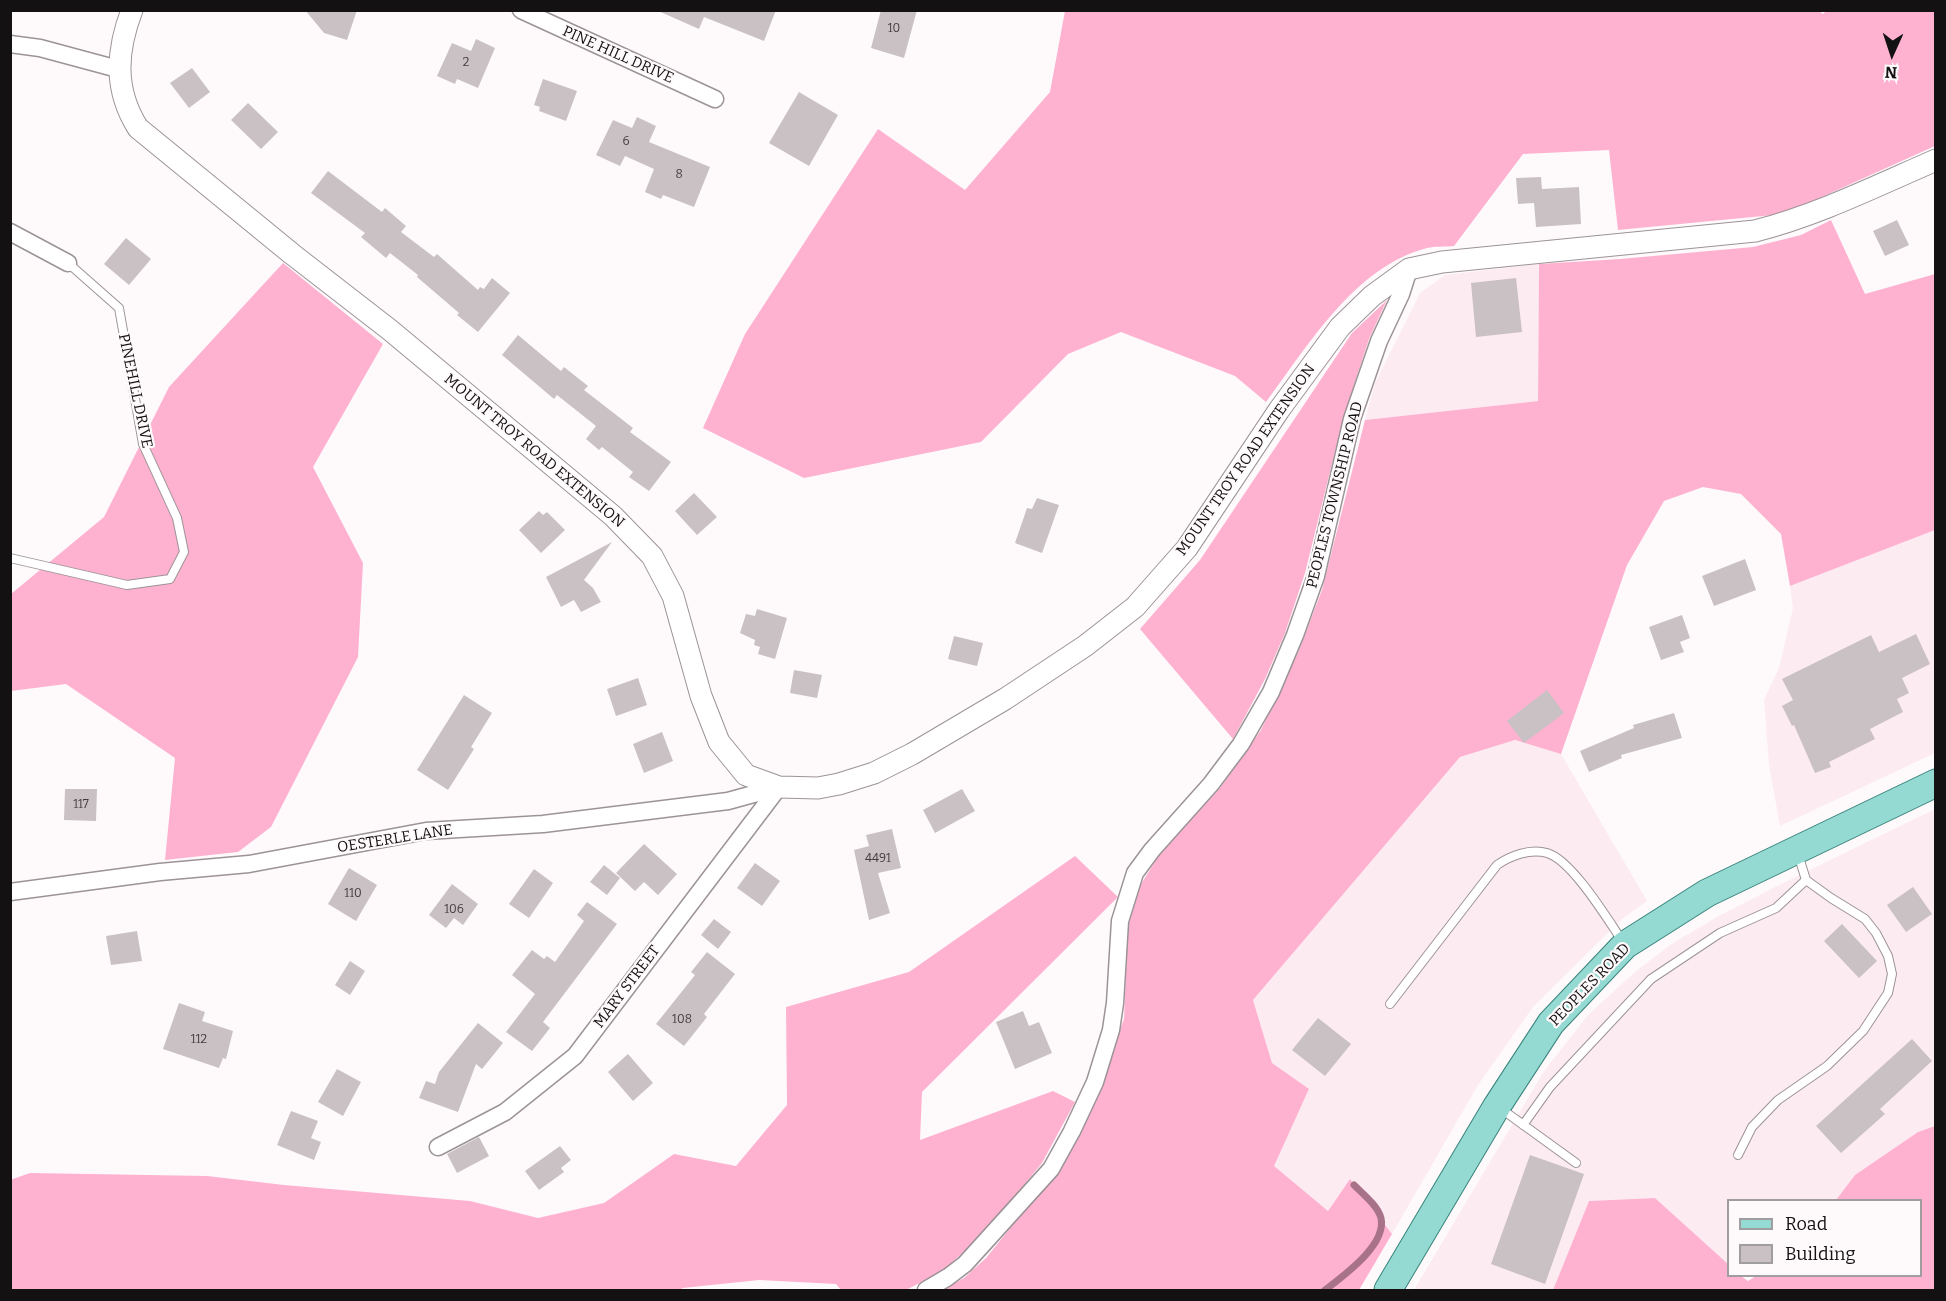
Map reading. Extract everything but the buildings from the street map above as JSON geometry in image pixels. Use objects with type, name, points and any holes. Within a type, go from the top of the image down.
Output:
[{"type":"main road","name":"PEOPLES ROAD","points":[[1388,1290],[1497,1106],[1551,1023],[1625,945],[1707,893],[1935,783]]},
{"type":"street","name":"MOUNT TROY ROAD EXTENSION","points":[[132,10],[126,26],[118,69],[127,110],[138,129],[399,338],[613,516],[652,556],[673,596],[701,696],[719,742],[746,775],[779,788],[807,788],[839,784],[873,773],[902,759],[1005,699],[1085,646],[1135,608],[1187,548],[1279,410],[1340,327],[1372,296],[1409,269],[1454,260],[1755,231],[1787,223],[1828,208],[1935,160]]},
{"type":"street","name":"PINE HILL DRIVE","points":[[521,10],[715,99]]},
{"type":"street","points":[[10,44],[40,48],[118,69]]},
{"type":"street","name":"PINEHILL DRIVE","points":[[10,232],[68,263]]},
{"type":"street","name":"PEOPLES TOWNSHIP ROAD","points":[[926,1290],[965,1264],[1051,1169],[1083,1108],[1095,1082],[1111,1030],[1120,921],[1135,873],[1152,850],[1211,784],[1235,752],[1271,692],[1317,576],[1355,410],[1379,341],[1401,294],[1409,269]]},
{"type":"street","name":"OESTERLE LANE","points":[[10,892],[160,872],[249,864],[426,831],[543,824],[728,801],[779,788]]},
{"type":"street","name":"MARY STREET","points":[[438,1148],[505,1112],[575,1056],[779,788]]},
{"type":"lane","name":"PINEHILL DRIVE","points":[[10,558],[127,585],[170,579],[184,552],[177,518],[143,444],[119,308],[68,263]]},
{"type":"lane","points":[[1738,1155],[1752,1127],[1778,1100],[1827,1066],[1863,1031],[1888,993],[1892,974],[1888,956],[1876,933],[1865,919],[1806,880],[1797,851]]},
{"type":"lane","points":[[1390,1004],[1497,865],[1508,858],[1523,854],[1547,853],[1556,858],[1592,896],[1625,945]]},
{"type":"lane","points":[[1523,1125],[1550,1087],[1651,979],[1720,933],[1776,908],[1806,880]]},
{"type":"lane","points":[[1497,1106],[1576,1163]]},
{"type":"shaded area","points":[[1820,10],[1822,14],[1829,10],[1935,11],[1935,146],[1784,214],[1618,230],[1609,150],[1523,154],[1454,246],[1427,248],[1401,258],[1377,272],[1355,290],[1316,334],[1266,402],[1235,376],[1121,332],[1068,354],[981,442],[804,478],[703,428],[745,334],[878,129],[965,190],[1050,92],[1065,11]]},
{"type":"shaded area","points":[[1831,220],[1865,294],[1935,274],[1935,530],[1790,586],[1781,534],[1741,494],[1703,487],[1664,501],[1627,565],[1561,754],[1515,740],[1460,757],[1253,1000],[1272,1063],[1309,1089],[1274,1166],[1328,1211],[1350,1179],[1392,1234],[1359,1290],[942,1290],[964,1278],[986,1258],[1058,1169],[1088,1117],[1124,1019],[1128,922],[1138,889],[1159,855],[1220,788],[1261,730],[1299,650],[1322,590],[1365,420],[1538,401],[1539,264],[1753,247],[1801,235]]},
{"type":"shaded area","points":[[283,263],[383,344],[313,467],[363,563],[358,657],[271,827],[238,852],[165,860],[175,758],[66,684],[11,691],[11,594],[104,517],[169,387]]},
{"type":"shaded area","points":[[1539,264],[1538,401],[1365,420],[1375,383],[1420,293],[1445,275]]},
{"type":"shaded area","points":[[1387,300],[1369,339],[1343,419],[1305,573],[1285,633],[1265,679],[1233,739],[1140,629],[1200,560],[1352,333]]},
{"type":"shaded area","points":[[1935,530],[1935,753],[1780,826],[1769,765],[1764,700],[1779,668],[1793,608],[1790,586]]},
{"type":"shaded area","points":[[1515,740],[1561,754],[1647,901],[1622,919],[1533,1007],[1478,1085],[1392,1234],[1350,1179],[1328,1211],[1273,1166],[1309,1090],[1272,1063],[1253,1000],[1460,757]]},
{"type":"shaded area","points":[[1935,809],[1935,1126],[1918,1132],[1855,1175],[1837,1199],[1727,1199],[1727,1263],[1655,1198],[1589,1201],[1553,1290],[1414,1290],[1544,1071],[1589,1014],[1636,971],[1673,943],[1779,885]]},
{"type":"shaded area","points":[[1075,856],[1118,897],[922,1092],[920,1140],[1053,1091],[1075,1102],[1042,1163],[986,1231],[943,1271],[906,1290],[841,1290],[836,1284],[759,1280],[679,1290],[11,1290],[10,1180],[30,1173],[207,1176],[470,1201],[538,1218],[604,1203],[674,1154],[736,1166],[787,1105],[786,1007],[909,972]]},
{"type":"shaded area","points":[[1935,1126],[1935,1290],[1553,1290],[1589,1201],[1655,1198],[1727,1263],[1727,1277],[1742,1277],[1748,1281],[1754,1277],[1922,1277],[1922,1199],[1837,1199],[1855,1175],[1918,1132]]},
{"type":"waterway","points":[[1325,1290],[1362,1259],[1371,1249],[1381,1228],[1381,1218],[1377,1209],[1354,1185]]}]
